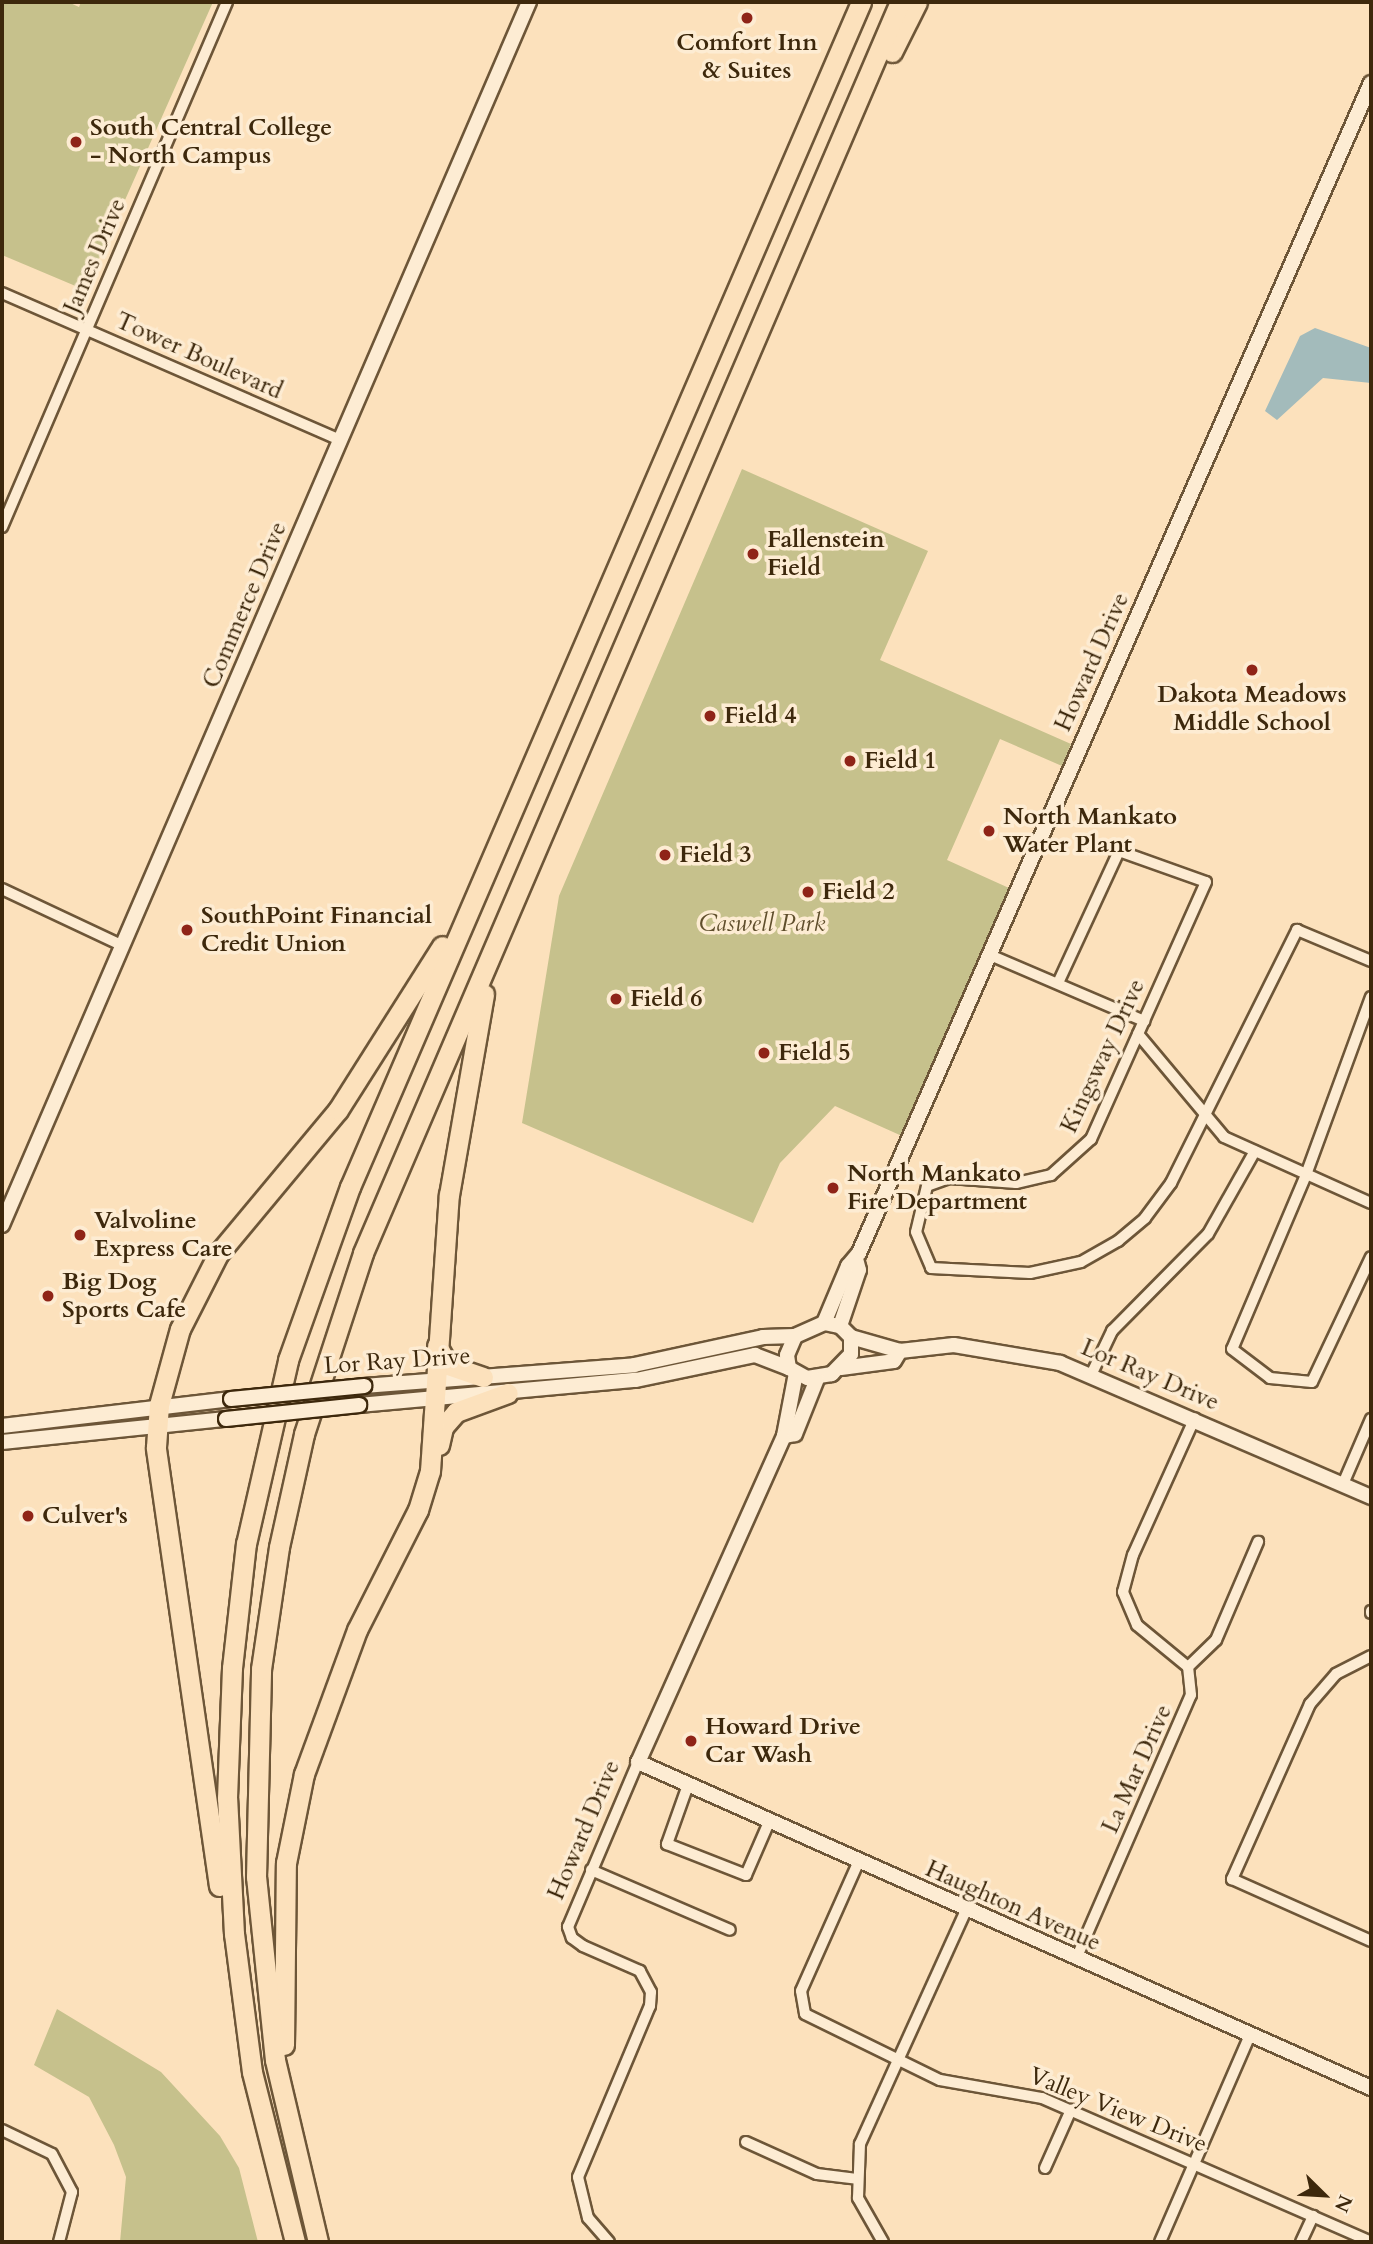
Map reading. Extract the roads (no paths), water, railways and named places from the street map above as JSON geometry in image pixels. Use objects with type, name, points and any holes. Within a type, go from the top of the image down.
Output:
[{"type":"highway","points":[[830,72],[848,2]]},
{"type":"highway","points":[[237,1966],[229,1871],[228,1732],[238,1604],[260,1476],[288,1360],[326,1246],[861,2]]},
{"type":"highway","points":[[318,2242],[285,2102],[261,1938],[255,1798],[261,1669],[279,1547],[338,1319],[496,941],[900,2]]},
{"type":"highway","points":[[859,99],[892,51],[917,2]]},
{"type":"highway","points":[[295,2242],[263,2128],[237,1966],[209,1819],[156,1428],[159,1405],[180,1329],[218,1254],[376,1058],[486,870]]},
{"type":"highway","points":[[424,1496],[457,1126],[496,941]]},
{"type":"highway","points":[[437,1346],[448,1365],[484,1377]]},
{"type":"highway","points":[[285,2102],[282,1928],[286,1863],[304,1774],[357,1629],[424,1496],[448,1419],[466,1407],[508,1393]]},
{"type":"street","name":"James Drive","points":[[2,527],[227,2]]},
{"type":"street","name":"Commerce Drive","points":[[2,1225],[529,2]]},
{"type":"street","name":"Howard Drive","points":[[824,1323],[848,1266],[856,1259],[1371,83]]},
{"type":"street","name":"Tower Boulevard","points":[[2,293],[341,440]]},
{"type":"street","name":"Kingsway Drive","points":[[1058,983],[1119,851],[1206,882],[1091,1139],[1066,1165],[1051,1175],[1016,1183],[949,1178],[928,1186],[916,1232],[925,1261],[942,1270],[1006,1275],[1081,1262],[1130,1232],[1159,1202],[1205,1116],[1297,930],[1371,961]]},
{"type":"street","points":[[2,889],[123,946]]},
{"type":"street","points":[[990,955],[1144,1021]]},
{"type":"street","points":[[1371,998],[1306,1175],[1231,1344],[1236,1354],[1270,1378],[1312,1382],[1371,1257]]},
{"type":"street","points":[[1138,1034],[1224,1137],[1371,1203]]},
{"type":"street","points":[[1092,1373],[1112,1331],[1208,1234],[1255,1151]]},
{"type":"street","name":"Howard Drive","points":[[839,1326],[859,1270],[856,1259]]},
{"type":"street","points":[[824,1323],[839,1326],[851,1338],[851,1354],[841,1368],[817,1379],[793,1371],[787,1355],[795,1336],[824,1323]]},
{"type":"street","name":"Lor Ray Drive","points":[[6,1424],[159,1405],[365,1386],[508,1393],[636,1380],[795,1336]]},
{"type":"street","name":"Lor Ray Drive","points":[[851,1338],[900,1352],[954,1345],[990,1348],[1092,1373],[1371,1497]]},
{"type":"street","name":"Lor Ray Drive","points":[[841,1368],[894,1361],[900,1352]]},
{"type":"street","name":"Lor Ray Drive","points":[[4,1443],[359,1405],[433,1391],[484,1377],[712,1357],[755,1356],[793,1371]]},
{"type":"street","name":"Howard Drive","points":[[609,2242],[588,2218],[578,2177],[650,2006],[651,1992],[640,1971],[572,1938],[568,1927],[638,1762],[784,1436],[793,1371]]},
{"type":"street","name":"Howard Drive","points":[[784,1436],[795,1434],[817,1379]]},
{"type":"street","points":[[1195,1418],[1133,1555],[1123,1592],[1137,1625],[1188,1667],[1216,1640],[1258,1542]]},
{"type":"street","points":[[1343,1484],[1371,1419]]},
{"type":"street","points":[[1371,1656],[1336,1674],[1310,1704],[1233,1879],[1371,1941]]},
{"type":"street","name":"La Mar Drive","points":[[1076,1959],[1187,1706],[1188,1667]]},
{"type":"street","name":"Haughton Avenue","points":[[638,1762],[1249,2037],[1371,2086]]},
{"type":"street","points":[[688,1785],[667,1844],[746,1875],[769,1822]]},
{"type":"street","name":"Valley View Drive","points":[[858,1863],[801,1990],[801,2002],[816,2021],[960,2087],[1023,2091],[1071,2110],[1371,2242]]},
{"type":"street","points":[[591,1870],[730,1930]]},
{"type":"street","points":[[883,2242],[863,2209],[855,2179],[860,2144],[966,1910]]},
{"type":"street","points":[[1160,2242],[1249,2037]]},
{"type":"street","points":[[1045,2168],[1071,2110]]},
{"type":"street","points":[[2,2130],[52,2154],[72,2192],[59,2242]]},
{"type":"street","points":[[746,2142],[817,2174],[855,2179]]},
{"type":"street","points":[[1301,2242],[1312,2216]]},
{"type":"water","points":[[1315,328],[1371,348],[1371,383],[1323,378],[1277,420],[1265,411],[1300,336]]},
{"type":"place","name":"Comfort Inn & Suites","points":[[747,18]]},
{"type":"place","name":"South Central College - North Campus","points":[[76,142]]},
{"type":"place","name":"Fallenstein Field","points":[[753,554]]},
{"type":"place","name":"Dakota Meadows Middle School","points":[[1252,670]]},
{"type":"place","name":"Field 4","points":[[710,716]]},
{"type":"place","name":"Field 1","points":[[850,761]]},
{"type":"place","name":"North Mankato Water Plant","points":[[989,831]]},
{"type":"place","name":"Field 3","points":[[665,855]]},
{"type":"place","name":"Field 2","points":[[808,892]]},
{"type":"place","name":"SouthPoint Financial Credit Union","points":[[187,930]]},
{"type":"place","name":"Field 6","points":[[616,999]]},
{"type":"place","name":"Field 5","points":[[764,1053]]},
{"type":"place","name":"North Mankato Fire Department","points":[[833,1188]]},
{"type":"place","name":"Valvoline Express Care","points":[[80,1235]]},
{"type":"place","name":"Big Dog Sports Cafe","points":[[48,1296]]},
{"type":"place","name":"Culver's","points":[[28,1516]]},
{"type":"place","name":"Howard Drive Car Wash","points":[[691,1741]]},
{"type":"park label","name":"Caswell Park","points":[[762,924]]}]
